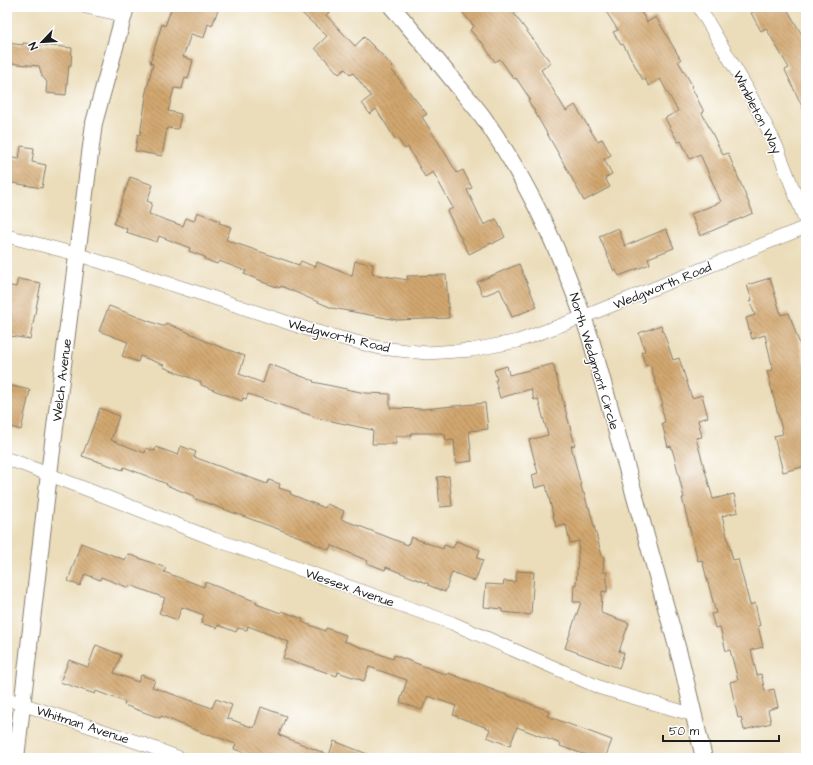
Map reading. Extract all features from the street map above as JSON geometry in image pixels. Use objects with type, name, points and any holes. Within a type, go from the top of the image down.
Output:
[{"type":"street","points":[[86,7],[125,11]]},
{"type":"street","name":"North Wedgmont Circle","points":[[392,7],[424,43],[482,116],[512,162],[544,222],[575,293],[591,340],[678,653],[704,758]]},
{"type":"street","name":"Wimbleton Way","points":[[699,7],[745,85],[776,145],[806,222]]},
{"type":"street","name":"Welch Avenue","points":[[16,758],[76,254],[94,123],[125,11]]},
{"type":"street","name":"Wedgworth Road","points":[[7,236],[76,254],[310,330],[380,348],[427,353],[472,350],[518,340],[583,317],[806,227]]},
{"type":"street","name":"Wessex Avenue","points":[[7,459],[214,539],[452,623],[601,688],[694,715]]},
{"type":"street","name":"Whitman Avenue","points":[[7,698],[180,758]]},
{"type":"building","points":[[172,7],[219,7],[212,26],[208,24],[204,38],[191,34],[183,57],[193,60],[188,79],[185,78],[182,89],[174,88],[168,111],[181,114],[178,129],[167,128],[162,156],[135,151],[138,134],[140,135],[145,96],[153,64],[150,63],[162,24],[165,26]]},
{"type":"building","points":[[295,7],[334,7],[326,15],[355,46],[364,37],[384,57],[393,67],[391,69],[427,114],[422,117],[457,173],[463,170],[472,188],[467,190],[484,225],[496,219],[505,237],[469,254],[447,211],[453,208],[433,172],[425,177],[408,147],[405,149],[398,139],[396,140],[376,109],[370,114],[362,103],[371,96],[353,73],[351,75],[345,69],[339,74],[315,48],[327,36]]},
{"type":"building","points":[[458,7],[522,7],[514,14],[551,63],[541,70],[566,111],[575,105],[597,141],[602,139],[611,155],[604,159],[612,174],[605,178],[610,187],[584,201],[528,100],[530,99],[516,78],[514,79],[500,59],[495,62],[481,41],[480,42],[470,30],[474,26]]},
{"type":"building","points":[[603,7],[638,7],[647,22],[656,17],[681,60],[678,61],[692,85],[691,86],[704,112],[702,113],[723,155],[728,153],[753,213],[700,236],[691,214],[721,202],[700,154],[690,159],[681,141],[678,142],[665,118],[678,111],[660,79],[649,86],[645,79],[643,80],[623,44],[621,45],[613,32],[618,30]]},
{"type":"building","points":[[762,7],[786,7],[806,42],[806,115],[785,70],[789,68],[766,28],[761,31],[751,13]]},
{"type":"building","points":[[7,43],[23,45],[23,43],[72,48],[66,95],[46,93],[47,82],[42,76],[39,66],[7,63]]},
{"type":"building","points":[[21,146],[34,148],[32,162],[46,165],[42,188],[7,182],[7,157],[19,159]]},
{"type":"building","points":[[130,177],[153,185],[147,201],[152,203],[149,214],[183,226],[186,218],[194,221],[197,212],[231,227],[226,240],[299,265],[301,261],[315,267],[317,262],[352,276],[355,261],[373,264],[372,274],[408,280],[407,276],[446,275],[449,318],[397,320],[332,308],[281,286],[280,288],[262,282],[244,274],[246,271],[219,261],[217,264],[204,259],[205,257],[189,251],[190,248],[159,236],[157,242],[126,232],[127,229],[114,224]]},
{"type":"building","points":[[618,228],[625,246],[666,229],[674,248],[648,258],[650,264],[619,276],[616,270],[614,271],[599,236]]},
{"type":"building","points":[[519,264],[537,307],[512,317],[500,289],[483,296],[477,282]]},
{"type":"building","points":[[770,278],[781,315],[789,313],[800,345],[806,371],[806,466],[783,472],[774,436],[783,434],[767,371],[773,370],[765,335],[752,339],[746,318],[755,315],[750,302],[752,300],[747,285]]},
{"type":"building","points":[[18,279],[41,283],[30,339],[10,336],[11,329],[7,328],[7,285],[16,287]]},
{"type":"building","points":[[109,306],[162,326],[165,326],[166,323],[205,341],[245,356],[239,374],[263,383],[269,364],[314,381],[313,382],[365,393],[390,394],[390,408],[423,409],[485,403],[488,429],[469,431],[472,461],[456,463],[454,440],[446,441],[445,434],[443,433],[411,433],[411,436],[396,436],[396,444],[372,444],[373,430],[313,417],[248,394],[246,399],[243,398],[242,401],[201,385],[201,382],[140,356],[138,362],[122,356],[128,342],[99,331]]},
{"type":"building","points":[[661,325],[673,360],[679,358],[692,398],[702,395],[708,417],[698,420],[702,437],[696,438],[713,499],[734,494],[738,512],[722,516],[733,560],[738,559],[750,605],[755,603],[763,647],[751,650],[757,675],[761,674],[765,691],[774,689],[778,707],[768,710],[771,723],[744,730],[741,717],[738,718],[730,682],[738,680],[730,650],[726,651],[720,627],[715,628],[711,614],[716,613],[702,560],[698,561],[682,498],[684,498],[675,459],[671,446],[668,447],[662,423],[665,422],[661,405],[663,405],[650,365],[646,366],[641,352],[645,351],[639,333]]},
{"type":"building","points":[[553,364],[575,445],[571,446],[583,493],[589,507],[602,556],[604,557],[603,572],[607,572],[607,592],[602,591],[601,613],[629,623],[619,651],[624,653],[619,668],[565,648],[581,602],[573,602],[574,584],[576,585],[579,541],[570,543],[566,525],[556,527],[546,485],[535,488],[532,475],[538,473],[529,440],[548,435],[538,399],[534,400],[531,389],[500,398],[495,380],[497,380],[494,370],[507,366],[509,375]]},
{"type":"building","points":[[7,385],[30,390],[21,430],[7,426]]},
{"type":"building","points":[[100,408],[119,416],[111,440],[145,453],[146,448],[155,451],[156,447],[178,455],[181,446],[196,452],[194,457],[267,484],[269,480],[280,484],[279,488],[291,492],[290,494],[325,508],[327,504],[344,511],[341,519],[408,545],[411,537],[443,549],[444,545],[453,548],[456,541],[480,550],[477,558],[483,560],[475,581],[452,572],[445,592],[386,567],[385,570],[367,563],[368,561],[331,545],[329,550],[311,541],[193,498],[194,496],[124,467],[123,470],[82,456]]},
{"type":"building","points":[[449,476],[452,506],[440,507],[437,477]]},
{"type":"building","points":[[81,543],[125,560],[128,554],[166,568],[164,572],[204,587],[205,582],[257,602],[256,604],[281,613],[282,611],[303,619],[302,622],[325,631],[326,628],[346,635],[344,641],[393,659],[394,655],[447,675],[448,673],[549,711],[547,716],[612,740],[605,758],[585,758],[586,755],[560,746],[561,744],[517,727],[510,746],[487,737],[490,729],[453,715],[456,706],[428,696],[422,710],[400,702],[407,680],[369,667],[364,681],[338,672],[337,676],[283,658],[289,642],[248,626],[247,630],[238,628],[236,632],[218,625],[217,628],[201,623],[204,615],[182,607],[177,620],[159,613],[165,598],[130,585],[129,588],[101,577],[100,580],[85,574],[80,586],[68,581]]},
{"type":"building","points":[[517,571],[534,572],[531,615],[502,612],[502,609],[484,607],[486,584],[503,585],[504,581],[515,582]]},
{"type":"building","points":[[96,645],[121,655],[114,673],[138,682],[141,675],[155,680],[152,687],[212,708],[216,699],[232,705],[227,718],[254,728],[261,707],[286,716],[279,735],[329,755],[334,741],[375,758],[259,758],[234,749],[236,744],[209,734],[208,735],[161,716],[160,718],[124,705],[125,702],[96,691],[95,694],[60,682],[69,660],[88,667]]}]
